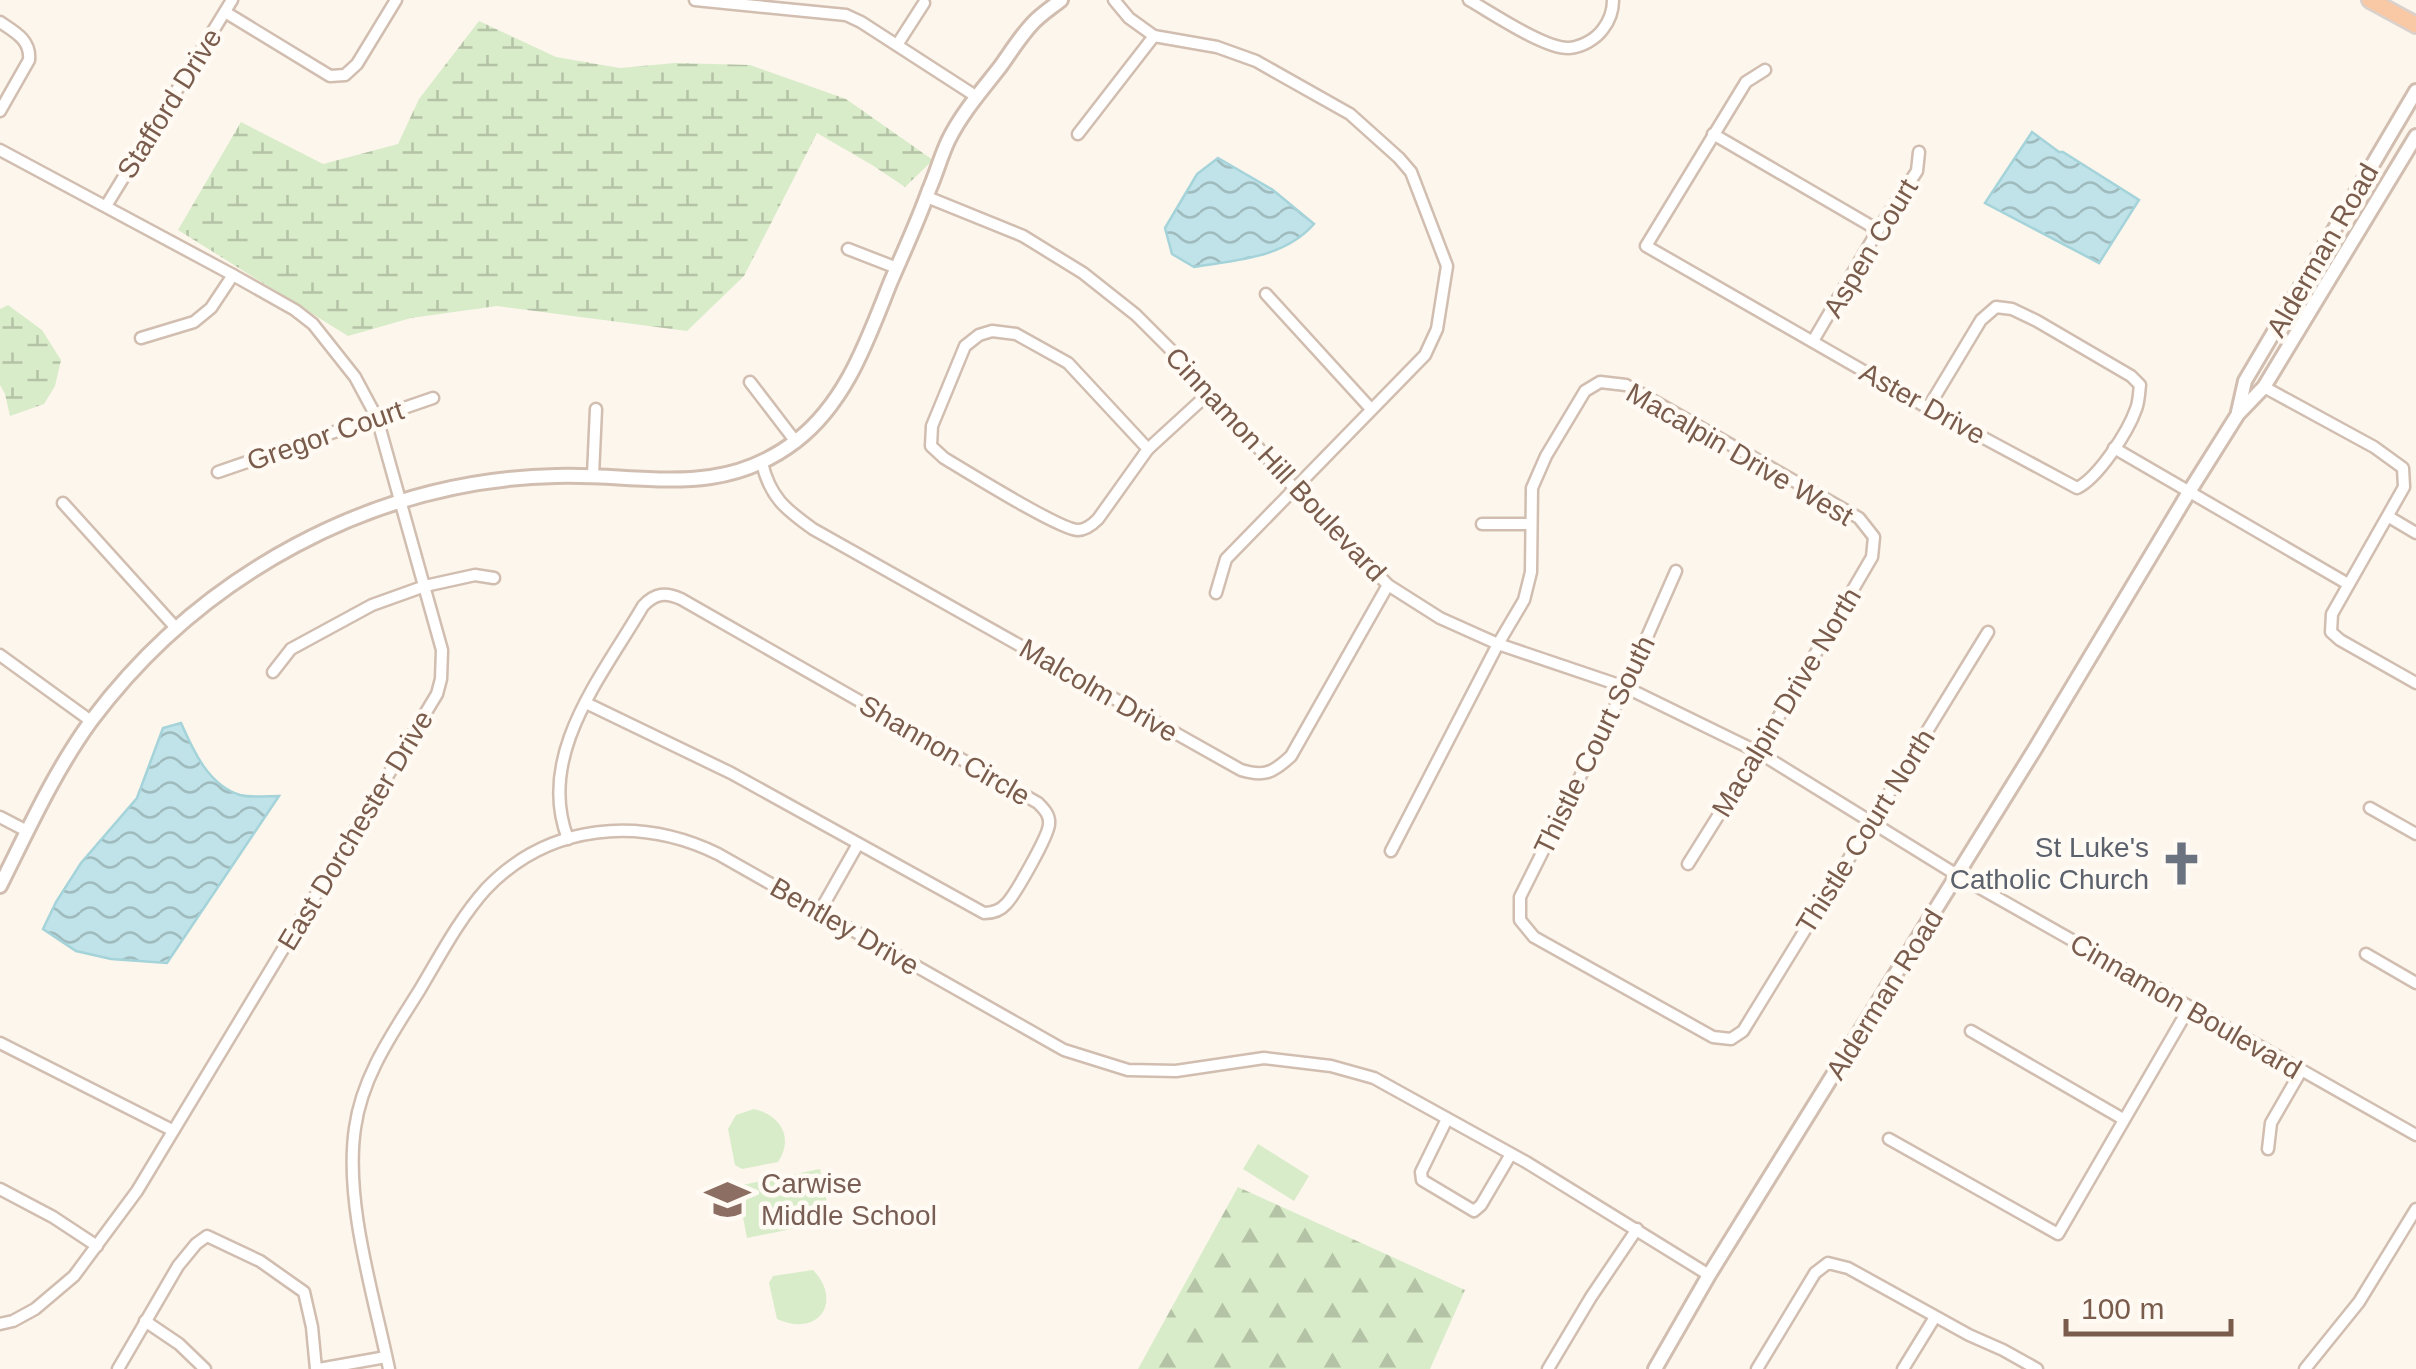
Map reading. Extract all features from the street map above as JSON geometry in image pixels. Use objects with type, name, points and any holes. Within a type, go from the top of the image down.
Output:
[{"type":"highway","points":[[2370,0],[2416,26]]},
{"type":"street","name":"Stafford Drive","points":[[106,206],[232,0]]},
{"type":"street","points":[[224,12],[330,76],[344,75],[357,64],[396,0]]},
{"type":"street","points":[[695,0],[770,3],[846,14],[977,97]]},
{"type":"street","points":[[0,886],[55,777],[131,672],[219,593],[272,558],[355,516],[432,492],[553,476],[690,481],[762,462],[796,442],[818,422],[862,353],[948,140],[1032,24],[1060,0]]},
{"type":"street","points":[[1114,0],[1129,18],[1154,36],[1217,47],[1256,61],[1350,114],[1410,172],[1446,266],[1437,330],[1425,355],[1226,559],[1216,594]]},
{"type":"street","points":[[1469,0],[1554,46],[1571,48],[1598,36],[1608,23],[1613,0]]},
{"type":"street","points":[[897,45],[924,3]]},
{"type":"street","points":[[0,22],[22,37],[28,46],[29,60],[0,111]]},
{"type":"street","points":[[1078,134],[1154,36]]},
{"type":"street","points":[[1764,70],[1746,82],[1713,134],[1878,230]]},
{"type":"street","name":"Alderman Road","points":[[2238,414],[2245,381],[2416,90]]},
{"type":"street","name":"Aster Drive","points":[[1713,134],[1646,246],[1928,408],[2077,488],[2096,476],[2114,448]]},
{"type":"street","name":"Alderman Road","points":[[1655,1369],[2189,492],[2238,414],[2264,388],[2416,136]]},
{"type":"street","name":"East Dorchester Drive","points":[[0,150],[233,275],[313,324],[355,377],[377,418],[442,650],[437,694],[136,1191],[74,1276],[35,1309],[0,1324]]},
{"type":"street","name":"Aspen Court","points":[[1814,342],[1878,230],[1918,171],[1919,152]]},
{"type":"street","name":"Cinnamon Hill Boulevard","points":[[927,196],[1023,236],[1083,273],[1136,315],[1388,585],[1440,618],[1498,644],[1625,687],[1758,752],[1958,874]]},
{"type":"street","points":[[848,249],[896,268]]},
{"type":"street","points":[[141,338],[194,322],[211,308],[233,275]]},
{"type":"street","points":[[1266,294],[1371,410]]},
{"type":"street","points":[[1928,408],[1982,320],[1996,307],[2012,309],[2140,384],[2137,408],[2114,448],[2348,584]]},
{"type":"street","points":[[1148,449],[1068,363],[1016,334],[992,331],[978,334],[965,346],[932,426],[931,446],[944,458],[1056,522],[1078,530],[1090,527],[1148,449],[1208,394]]},
{"type":"street","points":[[750,382],[796,442]]},
{"type":"street","name":"Macalpin Drive West","points":[[1531,524],[1532,488],[1546,456],[1584,390],[1600,382],[1626,384],[1859,518],[1874,537]]},
{"type":"street","points":[[2264,388],[2374,447],[2403,468],[2404,488],[2332,614],[2331,632],[2416,683]]},
{"type":"street","name":"Gregor Court","points":[[218,472],[432,398]]},
{"type":"street","points":[[593,475],[596,409]]},
{"type":"street","name":"Malcolm Drive","points":[[762,462],[767,484],[786,510],[813,529],[1241,770],[1259,775],[1278,768],[1291,756],[1388,585]]},
{"type":"street","points":[[63,503],[176,628]]},
{"type":"street","points":[[2389,517],[2416,533]]},
{"type":"street","points":[[1391,851],[1524,600],[1531,572],[1531,524],[1482,524]]},
{"type":"street","name":"Macalpin Drive North","points":[[1688,864],[1872,557],[1874,537]]},
{"type":"street","name":"Thistle Court South","points":[[1676,572],[1625,687],[1520,896],[1520,920],[1534,937],[1712,1037],[1731,1039],[1743,1030]]},
{"type":"street","points":[[273,672],[291,650],[350,616],[424,586],[475,575],[494,578]]},
{"type":"street","name":"Shannon Circle","points":[[568,838],[559,804],[561,767],[571,731],[586,703],[643,606],[656,596],[667,594],[1038,802],[1046,811],[1049,824],[1046,838],[1003,908],[989,913],[974,910],[731,773],[586,703]]},
{"type":"street","name":"Thistle Court North","points":[[1743,1030],[1988,632]]},
{"type":"street","points":[[0,655],[92,721]]},
{"type":"street","points":[[2370,808],[2416,834]]},
{"type":"street","points":[[0,817],[27,831]]},
{"type":"street","name":"Bentley Drive","points":[[388,1363],[356,1214],[352,1164],[355,1125],[378,1056],[463,919],[495,881],[552,844],[619,830],[678,837],[718,854],[1064,1050],[1128,1070],[1176,1071],[1264,1058],[1331,1066],[1374,1078],[1510,1154],[1709,1275]]},
{"type":"street","points":[[820,911],[858,844]]},
{"type":"street","name":"Cinnamon Boulevard","points":[[1958,874],[2416,1135]]},
{"type":"street","points":[[2366,954],[2416,983]]},
{"type":"street","points":[[1889,1139],[2058,1234],[2188,1008]]},
{"type":"street","points":[[1972,1032],[2123,1120]]},
{"type":"street","points":[[0,1043],[172,1130]]},
{"type":"street","points":[[2268,1149],[2271,1123],[2301,1071]]},
{"type":"street","points":[[1447,1119],[1421,1172],[1422,1180],[1474,1211],[1482,1205],[1510,1154]]},
{"type":"street","points":[[0,1189],[54,1217],[97,1246]]},
{"type":"street","points":[[2305,1369],[2359,1302],[2416,1209]]},
{"type":"street","points":[[1548,1369],[1636,1230]]},
{"type":"street","points":[[118,1369],[178,1266],[207,1236],[260,1261],[304,1292],[318,1369],[388,1363]]},
{"type":"street","points":[[1757,1369],[1815,1273],[1828,1263],[1848,1268],[2037,1369]]},
{"type":"street","points":[[1903,1369],[1935,1317]]},
{"type":"street","points":[[145,1321],[179,1344],[205,1369]]},
{"type":"green space","points":[[479,21],[556,57],[620,68],[675,63],[750,65],[846,99],[933,160],[905,187],[817,133],[744,276],[687,331],[497,306],[411,318],[348,336],[178,230],[241,122],[323,164],[398,144],[419,99]]},
{"type":"green space","points":[[8,305],[42,330],[61,360],[55,386],[44,404],[10,416],[0,385],[0,309]]},
{"type":"green space","points":[[754,1109],[778,1122],[785,1144],[778,1162],[742,1169],[735,1165],[728,1129],[736,1115]]},
{"type":"green space","points":[[1258,1144],[1309,1176],[1294,1201],[1243,1169]]},
{"type":"green space","points":[[820,1169],[831,1221],[747,1238],[737,1186]]},
{"type":"green space","points":[[1238,1187],[1465,1290],[1430,1369],[1138,1369]]},
{"type":"green space","points":[[813,1270],[826,1293],[822,1313],[805,1324],[777,1319],[769,1283],[773,1276]]},
{"type":"water","points":[[2032,132],[2139,200],[2099,263],[1985,203]]},
{"type":"water","points":[[1218,158],[1273,190],[1314,224],[1289,244],[1243,259],[1194,267],[1172,254],[1165,228],[1197,174]]},
{"type":"water","points":[[181,723],[203,765],[219,783],[240,795],[279,796],[167,963],[111,959],[76,951],[43,929],[81,863],[137,798],[163,728]]},
{"type":"place","name":"St Luke's Catholic Church","points":[[2182,863]]},
{"type":"place","name":"Carwise Middle School","points":[[728,1199]]}]
